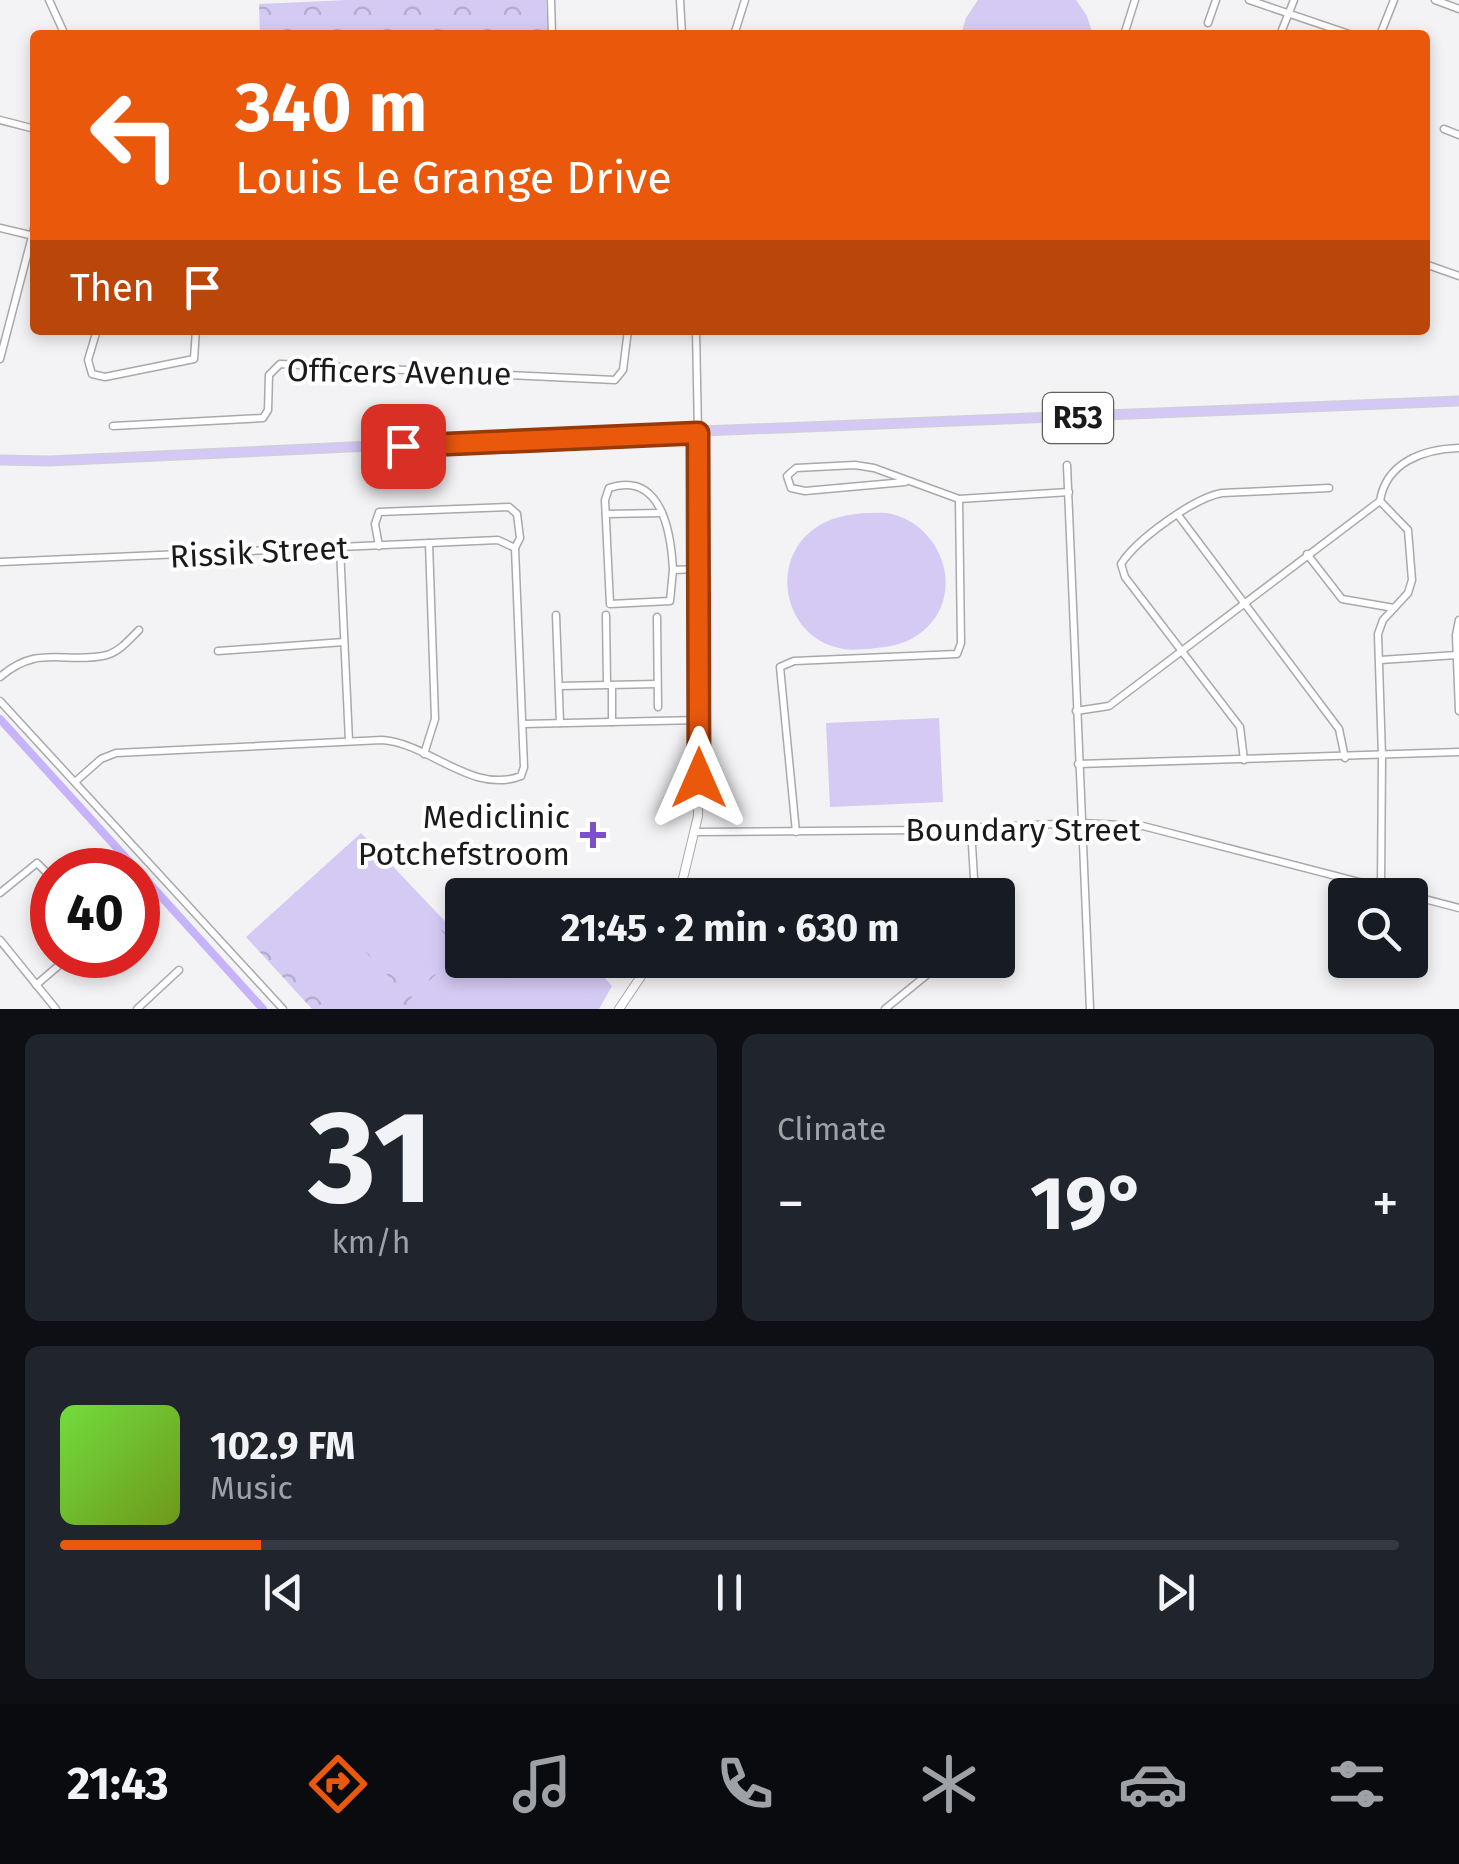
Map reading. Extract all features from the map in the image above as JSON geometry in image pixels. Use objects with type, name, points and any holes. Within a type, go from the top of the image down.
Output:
[{"type":"main road","name":"R53","points":[[0,460],[1459,402]]},
{"type":"street","points":[[49,0],[63,30]]},
{"type":"street","points":[[551,0],[552,30]]},
{"type":"street","points":[[680,0],[682,30]]},
{"type":"street","points":[[736,30],[746,0]]},
{"type":"street","points":[[1126,30],[1136,0]]},
{"type":"street","points":[[1208,23],[1216,0]]},
{"type":"street","points":[[1250,0],[1337,30]]},
{"type":"street","points":[[1282,30],[1294,0]]},
{"type":"street","points":[[1382,30],[1394,0]]},
{"type":"street","points":[[1435,0],[1459,8]]},
{"type":"street","points":[[0,120],[30,128]]},
{"type":"street","points":[[1444,129],[1459,135]]},
{"type":"street","points":[[0,228],[30,235]]},
{"type":"street","points":[[0,358],[30,250]]},
{"type":"street","points":[[1430,266],[1459,276]]},
{"type":"street","points":[[95,335],[88,364],[92,374],[102,377],[194,359],[196,335]]},
{"type":"street","name":"Officers Avenue","points":[[113,426],[265,418],[269,375],[280,364],[615,380],[623,370],[627,335]]},
{"type":"street","points":[[684,878],[696,832],[699,720],[696,335]]},
{"type":"street","points":[[1076,711],[1109,706],[1182,652],[1380,501],[1386,480],[1397,467],[1429,452],[1459,448]]},
{"type":"street","points":[[906,482],[805,491],[791,488],[787,476],[796,468],[855,465],[874,468],[959,499],[1068,492]]},
{"type":"street","points":[[1067,465],[1090,1009]]},
{"type":"street","points":[[616,485],[648,490],[659,501],[662,513],[672,570],[670,601],[610,604],[606,492],[616,485]]},
{"type":"street","points":[[1244,760],[1240,728],[1124,574],[1122,562],[1206,497],[1329,488]]},
{"type":"street","points":[[796,832],[780,667],[794,660],[956,654],[961,643],[959,499]]},
{"type":"street","points":[[1380,501],[1410,536],[1411,587],[1379,628],[1381,878]]},
{"type":"street","points":[[75,782],[116,753],[349,741],[393,741],[484,778],[517,778],[523,772],[515,548],[520,538],[518,518],[508,507],[379,512],[375,524],[379,546]]},
{"type":"street","points":[[606,514],[662,513]]},
{"type":"street","points":[[1178,515],[1338,729],[1345,758]]},
{"type":"street","name":"Rissik Street","points":[[0,562],[429,542],[504,540],[515,548]]},
{"type":"street","points":[[424,754],[435,719],[429,542]]},
{"type":"street","points":[[340,548],[349,741]]},
{"type":"street","points":[[1307,554],[1339,598],[1396,608]]},
{"type":"street","points":[[672,570],[699,569]]},
{"type":"street","points":[[556,615],[560,723]]},
{"type":"street","points":[[606,616],[612,722]]},
{"type":"street","points":[[657,617],[658,707]]},
{"type":"street","points":[[1459,620],[1459,711]]},
{"type":"street","points":[[0,677],[28,659],[109,654],[139,630]]},
{"type":"street","points":[[218,651],[344,642]]},
{"type":"street","points":[[1380,660],[1457,656]]},
{"type":"street","points":[[559,686],[657,684]]},
{"type":"street","points":[[0,701],[283,1009]]},
{"type":"street","points":[[523,724],[699,720]]},
{"type":"street","points":[[1078,764],[1459,752]]},
{"type":"street","name":"Boundary Street","points":[[696,832],[1080,824],[1159,830],[1346,878]]},
{"type":"street","points":[[971,828],[974,878]]},
{"type":"street","points":[[0,893],[30,869]]},
{"type":"street","name":"Boundary Street","points":[[1428,900],[1459,908]]},
{"type":"street","points":[[0,940],[56,1009]]},
{"type":"street","points":[[137,1009],[179,970]]},
{"type":"street","points":[[36,985],[44,978]]},
{"type":"street","points":[[619,1009],[640,978]]},
{"type":"street","points":[[885,1009],[924,978]]},
{"type":"green space","points":[[546,0],[548,30],[260,30],[259,4]]},
{"type":"green space","points":[[978,0],[1076,0],[1091,30],[962,30]]},
{"type":"green space","points":[[887,513],[908,520],[937,549],[946,587],[941,606],[931,624],[897,644],[850,650],[819,640],[804,628],[788,593],[793,555],[804,538],[827,521],[852,514]]},
{"type":"green space","points":[[939,718],[943,802],[830,807],[826,723]]},
{"type":"green space","points":[[361,833],[445,921],[445,978],[605,978],[612,986],[599,1009],[312,1009],[246,937]]},
{"type":"green space","points":[[368,850],[445,935],[445,945],[401,985],[319,895]]},
{"type":"green space","points":[[316,898],[398,987],[375,1009],[327,1009],[267,943]]},
{"type":"green space","points":[[445,966],[445,978],[503,978],[531,1009],[419,1009],[410,999]]},
{"type":"green space","points":[[507,978],[598,978],[604,984],[577,1009],[535,1009]]},
{"type":"waterway","points":[[0,719],[117,848]]},
{"type":"waterway","points":[[160,895],[263,1009]]},
{"type":"place","name":"Mediclinic Potchefstroom","points":[[593,835]]},
{"type":"route","points":[[403,446],[698,433],[699,778]]}]
